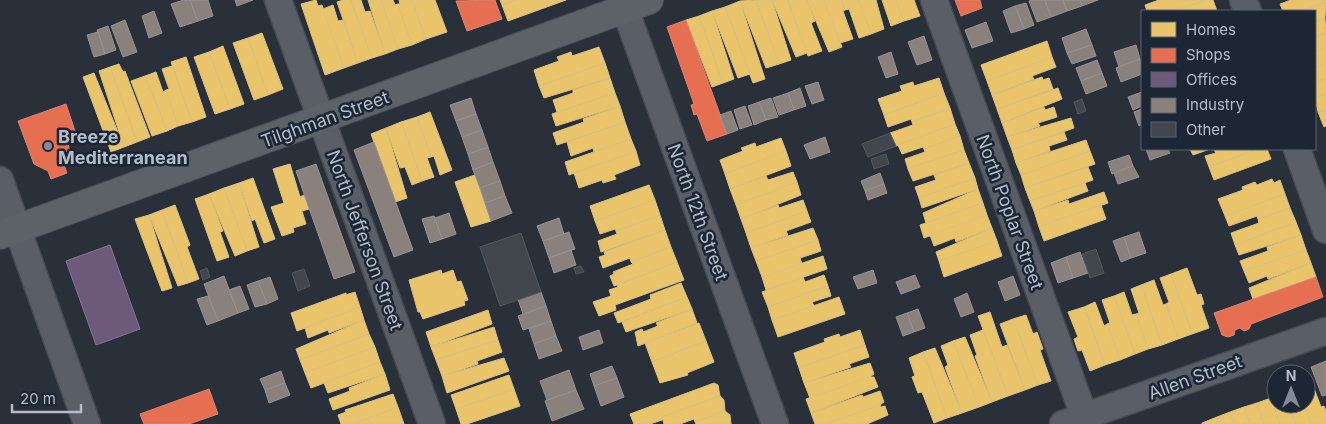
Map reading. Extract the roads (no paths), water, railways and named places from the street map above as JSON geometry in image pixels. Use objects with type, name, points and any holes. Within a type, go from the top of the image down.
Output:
[{"type":"main road","name":"Tilghman Street","points":[[9,232],[321,120],[632,3]]},
{"type":"street","name":"North Jefferson Street","points":[[278,0],[432,424]]},
{"type":"street","name":"North Poplar Street","points":[[934,0],[1078,422]]},
{"type":"street","name":"North 12th Street","points":[[632,3],[774,424]]},
{"type":"street","points":[[1297,150],[1326,230]]},
{"type":"street","points":[[0,180],[9,232],[87,424]]},
{"type":"street","name":"Allen Street","points":[[1078,422],[1326,331]]},
{"type":"place","name":"Breeze Mediterranean","points":[[48,146]]}]
